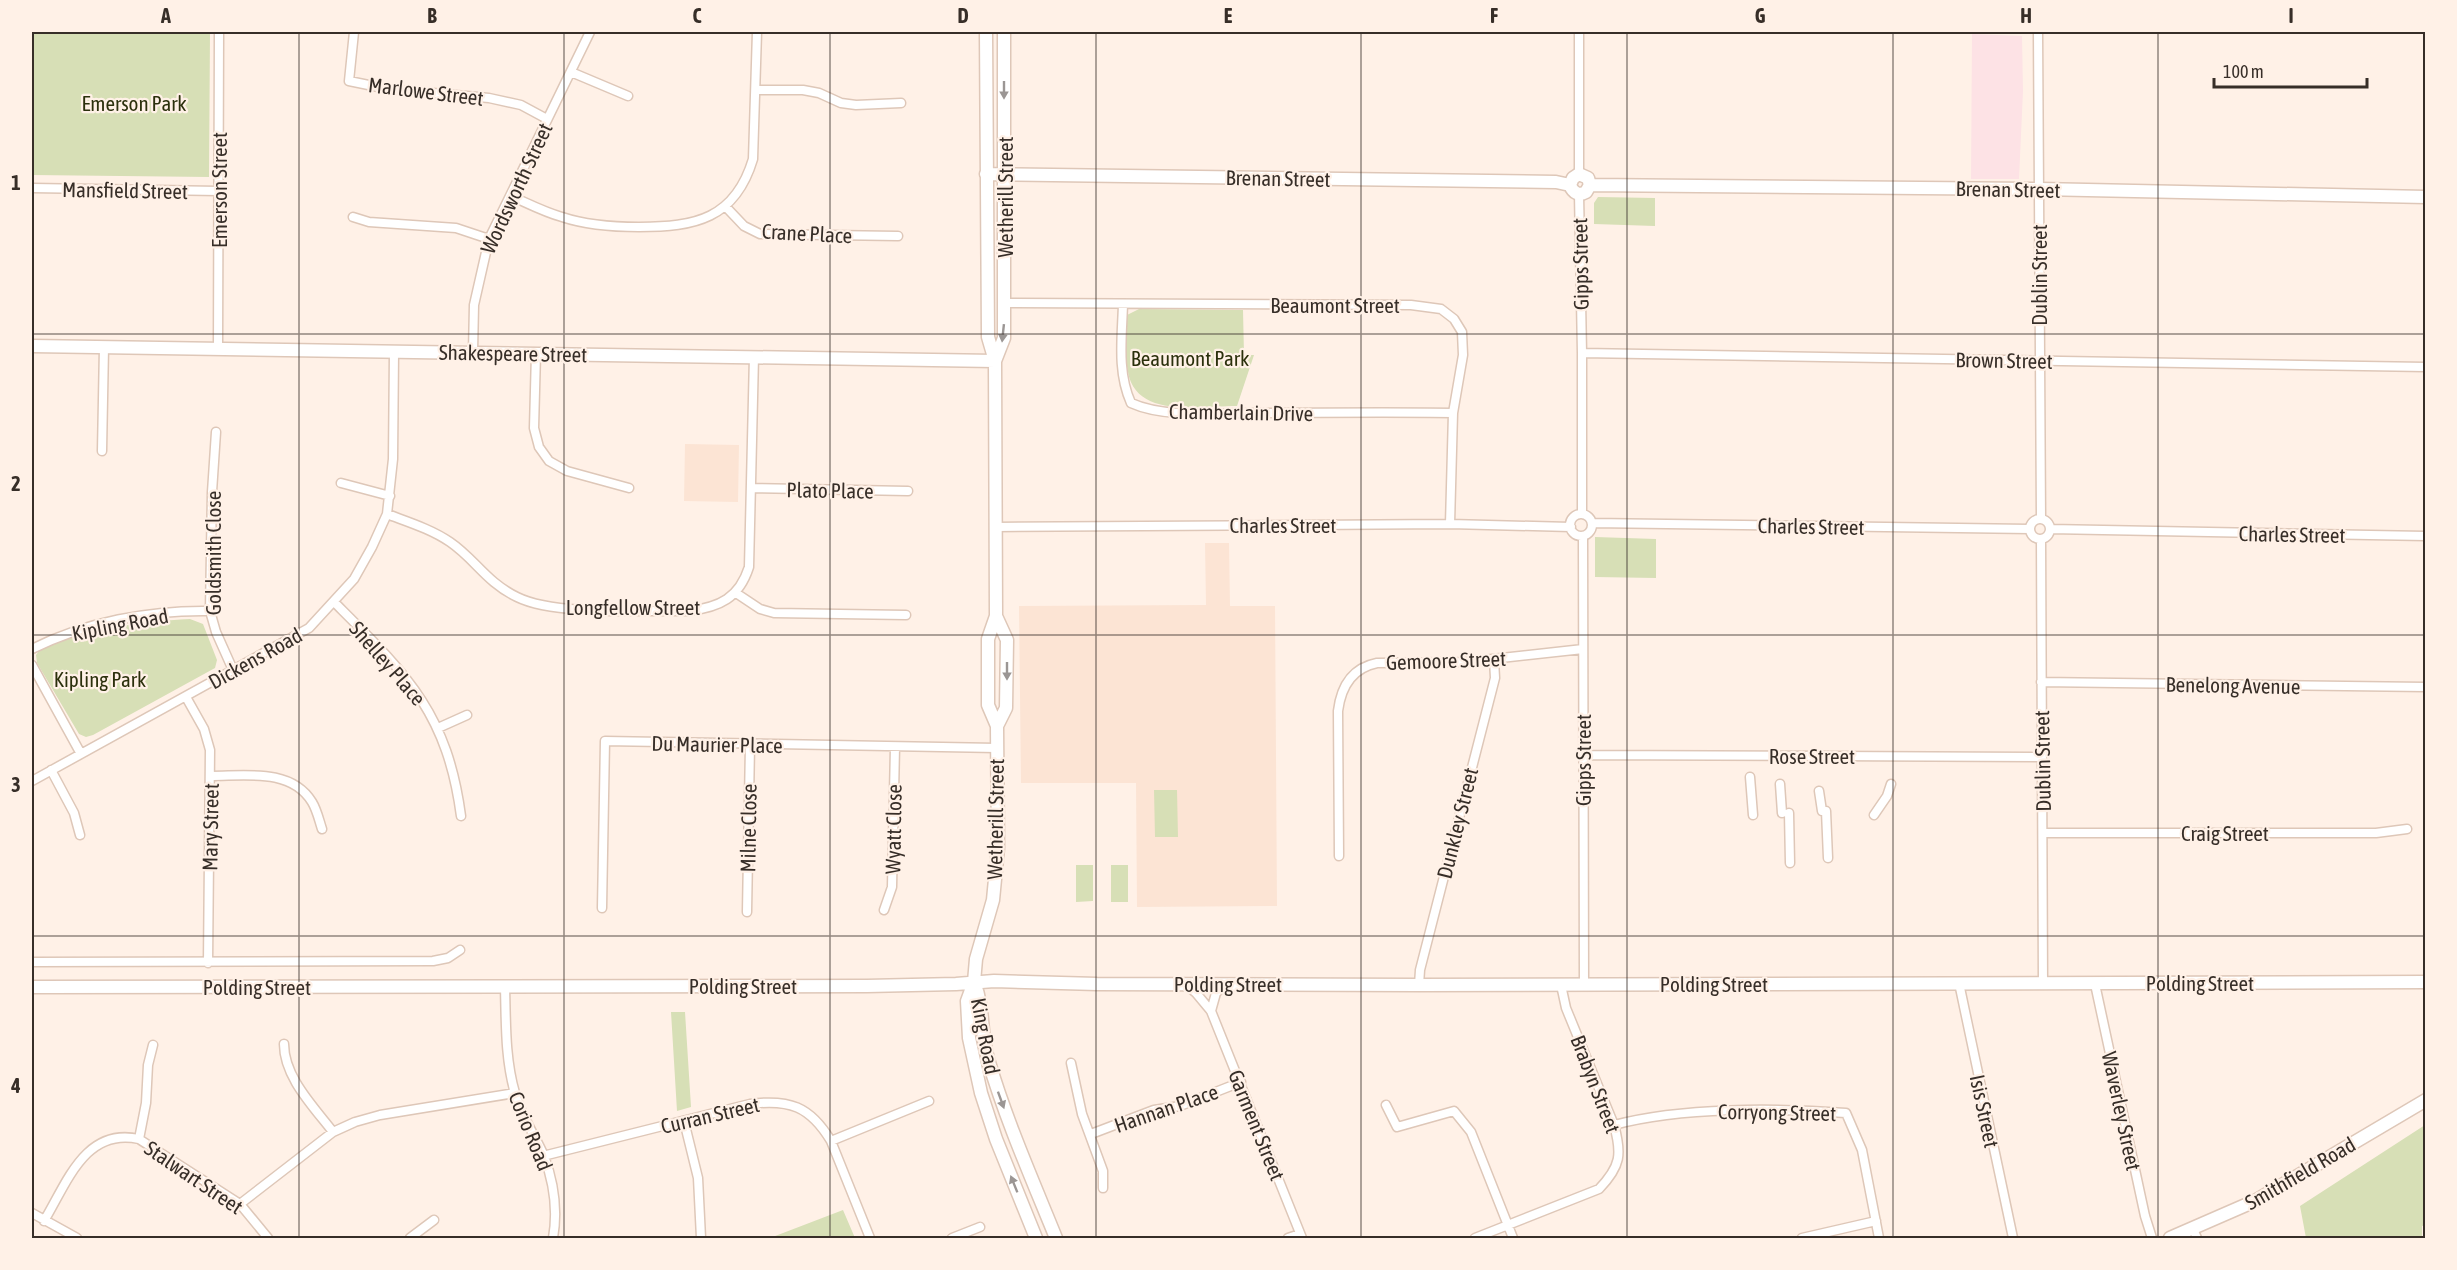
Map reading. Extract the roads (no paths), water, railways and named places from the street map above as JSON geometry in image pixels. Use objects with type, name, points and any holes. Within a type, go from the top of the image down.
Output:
[{"type":"main road","name":"Wetherill Street","points":[[974,982],[976,959],[993,900],[997,872],[997,726],[988,705],[988,639],[996,616],[996,527],[995,361],[988,338],[986,32]]},
{"type":"main road","name":"Wetherill Street","points":[[995,361],[1004,338],[1005,303],[1004,32]]},
{"type":"main road","name":"Brenan Street","points":[[986,174],[1544,182],[1575,190]]},
{"type":"main road","points":[[1579,174],[1588,178],[1590,184],[1586,192],[1575,190],[1573,178],[1579,174]]},
{"type":"main road","name":"Brenan Street","points":[[1590,184],[2040,189],[2426,197]]},
{"type":"main road","name":"Shakespeare Street","points":[[32,346],[995,361]]},
{"type":"main road","name":"Wetherill Street","points":[[996,616],[1007,640],[1006,708],[997,726]]},
{"type":"main road","name":"Polding Street","points":[[32,987],[867,986],[1037,981],[1097,984],[1419,985],[2426,982]]},
{"type":"main road","name":"King Road","points":[[974,982],[967,1001],[969,1038],[981,1093],[996,1139],[1036,1239]]},
{"type":"main road","name":"King Road","points":[[974,982],[981,1000],[986,1053],[999,1096],[1056,1239]]},
{"type":"main road","name":"Smithfield Road","points":[[2170,1239],[2195,1234],[2426,1100]]},
{"type":"street","name":"Emerson Street","points":[[218,349],[219,32]]},
{"type":"street","name":"Marlowe Street","points":[[354,32],[349,81],[388,89],[489,98],[520,105],[547,119]]},
{"type":"street","name":"Wordsworth Street","points":[[473,352],[474,305],[489,239],[590,32]]},
{"type":"street","points":[[511,195],[570,219],[589,224],[629,227],[672,227],[691,224],[726,206],[743,184],[753,159],[757,32]]},
{"type":"street","points":[[1579,32],[1579,174]]},
{"type":"street","name":"Dublin Street","points":[[2038,32],[2041,519]]},
{"type":"street","points":[[571,72],[628,96]]},
{"type":"street","points":[[756,90],[803,90],[819,93],[841,103],[856,105],[901,103]]},
{"type":"street","name":"Mansfield Street","points":[[32,188],[219,191]]},
{"type":"street","name":"Gipps Street","points":[[1575,190],[1582,353],[1582,514]]},
{"type":"street","name":"Crane Place","points":[[726,206],[744,226],[760,234],[898,236]]},
{"type":"street","points":[[353,217],[369,222],[456,228],[489,239]]},
{"type":"street","name":"Beaumont Street","points":[[1005,303],[1411,305],[1441,309],[1458,325],[1464,343],[1453,413],[1450,524]]},
{"type":"street","name":"Chamberlain Drive","points":[[1123,304],[1124,386],[1131,403],[1143,408],[1155,411],[1215,413],[1453,413]]},
{"type":"street","points":[[102,451],[104,347]]},
{"type":"street","name":"Dickens Road","points":[[32,781],[309,628],[354,579],[387,514],[390,496],[394,352]]},
{"type":"street","points":[[536,353],[534,428],[539,447],[549,461],[567,471],[629,488]]},
{"type":"street","name":"Brown Street","points":[[1582,353],[2426,367]]},
{"type":"street","points":[[754,356],[749,567],[745,581],[736,593],[760,609],[774,613],[906,615]]},
{"type":"street","name":"Goldsmith Close","points":[[216,432],[212,492],[210,611],[216,632],[233,670]]},
{"type":"street","points":[[341,483],[390,496]]},
{"type":"street","name":"Plato Place","points":[[752,488],[908,491]]},
{"type":"street","name":"Longfellow Street","points":[[387,514],[431,531],[452,543],[493,584],[518,598],[545,607],[689,611],[707,609],[724,602],[736,593]]},
{"type":"street","points":[[1582,514],[1589,517],[1592,524],[1591,530],[1583,536],[1576,535],[1570,527],[1573,518],[1582,514]]},
{"type":"street","points":[[2041,519],[2046,521],[2050,529],[2048,536],[2041,539],[2033,536],[2030,529],[2032,523],[2041,519]]},
{"type":"street","name":"Charles Street","points":[[996,527],[1450,524],[1570,527]]},
{"type":"street","name":"Charles Street","points":[[1592,524],[2030,529]]},
{"type":"street","name":"Charles Street","points":[[2050,529],[2426,536]]},
{"type":"street","name":"Gipps Street","points":[[1583,536],[1584,984]]},
{"type":"street","name":"Dublin Street","points":[[2041,539],[2043,983]]},
{"type":"street","name":"Shelley Place","points":[[334,602],[411,683],[438,728],[456,782],[461,816]]},
{"type":"street","name":"Kipling Road","points":[[32,649],[76,630],[110,621],[149,615],[210,611]]},
{"type":"street","name":"Gemoore Street","points":[[1339,856],[1338,711],[1342,690],[1365,665],[1494,660],[1583,649]]},
{"type":"street","name":"Dunkley Street","points":[[1419,985],[1420,970],[1495,678],[1494,660]]},
{"type":"street","points":[[32,665],[81,754]]},
{"type":"street","name":"Benelong Avenue","points":[[2041,682],[2426,687]]},
{"type":"street","name":"Mary Street","points":[[186,697],[204,729],[210,750],[208,963]]},
{"type":"street","name":"Shelley Place","points":[[438,728],[467,715]]},
{"type":"street","name":"Du Maurier Place","points":[[602,909],[605,741],[997,748]]},
{"type":"street","name":"Milne Close","points":[[747,912],[750,745]]},
{"type":"street","name":"Wyatt Close","points":[[884,910],[892,887],[895,747]]},
{"type":"street","name":"Rose Street","points":[[1583,755],[2041,757]]},
{"type":"street","points":[[51,770],[74,813],[80,835]]},
{"type":"street","points":[[211,776],[266,776],[291,782],[304,792],[313,804],[322,829]]},
{"type":"street","points":[[1750,777],[1753,815]]},
{"type":"street","points":[[1780,784],[1786,813],[1790,863]]},
{"type":"street","points":[[1874,815],[1887,796],[1890,784]]},
{"type":"street","points":[[1819,791],[1824,811],[1828,858]]},
{"type":"street","name":"Craig Street","points":[[2043,833],[2376,833],[2407,829]]},
{"type":"street","points":[[32,962],[433,962],[448,958],[460,950]]},
{"type":"street","name":"Isis Street","points":[[1959,983],[2013,1239]]},
{"type":"street","name":"Garment Street","points":[[1185,984],[1211,1011],[1301,1236]]},
{"type":"street","points":[[1211,1011],[1216,993],[1227,984]]},
{"type":"street","name":"Waverley Street","points":[[2095,984],[2145,1216],[2152,1239]]},
{"type":"street","name":"Brabyn Street","points":[[1475,1239],[1599,1189],[1612,1175],[1619,1157],[1620,1144],[1614,1125],[1566,1008],[1561,985]]},
{"type":"street","name":"Corio Road","points":[[506,987],[507,1046],[515,1093],[543,1156],[552,1185],[556,1206],[553,1239]]},
{"type":"street","points":[[284,1044],[284,1058],[288,1070],[333,1132]]},
{"type":"street","points":[[139,1139],[146,1103],[148,1065],[153,1045]]},
{"type":"street","name":"Hannan Place","points":[[1071,1063],[1082,1114],[1103,1171],[1103,1188]]},
{"type":"street","name":"Hannan Place","points":[[1091,1134],[1154,1110],[1180,1106],[1241,1082]]},
{"type":"street","points":[[240,1204],[333,1132],[369,1118],[515,1093]]},
{"type":"street","points":[[831,1141],[929,1101]]},
{"type":"street","name":"Curran Street","points":[[543,1156],[750,1104],[786,1102],[812,1116],[824,1129],[831,1141],[870,1239]]},
{"type":"street","points":[[1386,1105],[1397,1127],[1454,1111],[1471,1132],[1513,1239]]},
{"type":"street","name":"Corryong Street","points":[[1614,1125],[1628,1121],[1711,1111],[1846,1113],[1862,1150],[1879,1239]]},
{"type":"street","points":[[684,1121],[698,1178],[701,1239]]},
{"type":"street","name":"Stalwart Street","points":[[44,1221],[92,1146],[110,1138],[127,1136],[139,1139],[240,1204],[268,1239]]},
{"type":"street","points":[[32,1214],[76,1239]]},
{"type":"street","points":[[410,1239],[434,1220]]},
{"type":"street","points":[[1802,1239],[1876,1221]]},
{"type":"street","points":[[952,1239],[981,1227]]},
{"type":"street","points":[[1288,1239],[1301,1236]]},
{"type":"park label","name":"Emerson Park","points":[[134,103]]},
{"type":"park label","name":"Beaumont Park","points":[[1190,358]]},
{"type":"park label","name":"Kipling Park","points":[[100,679]]}]
